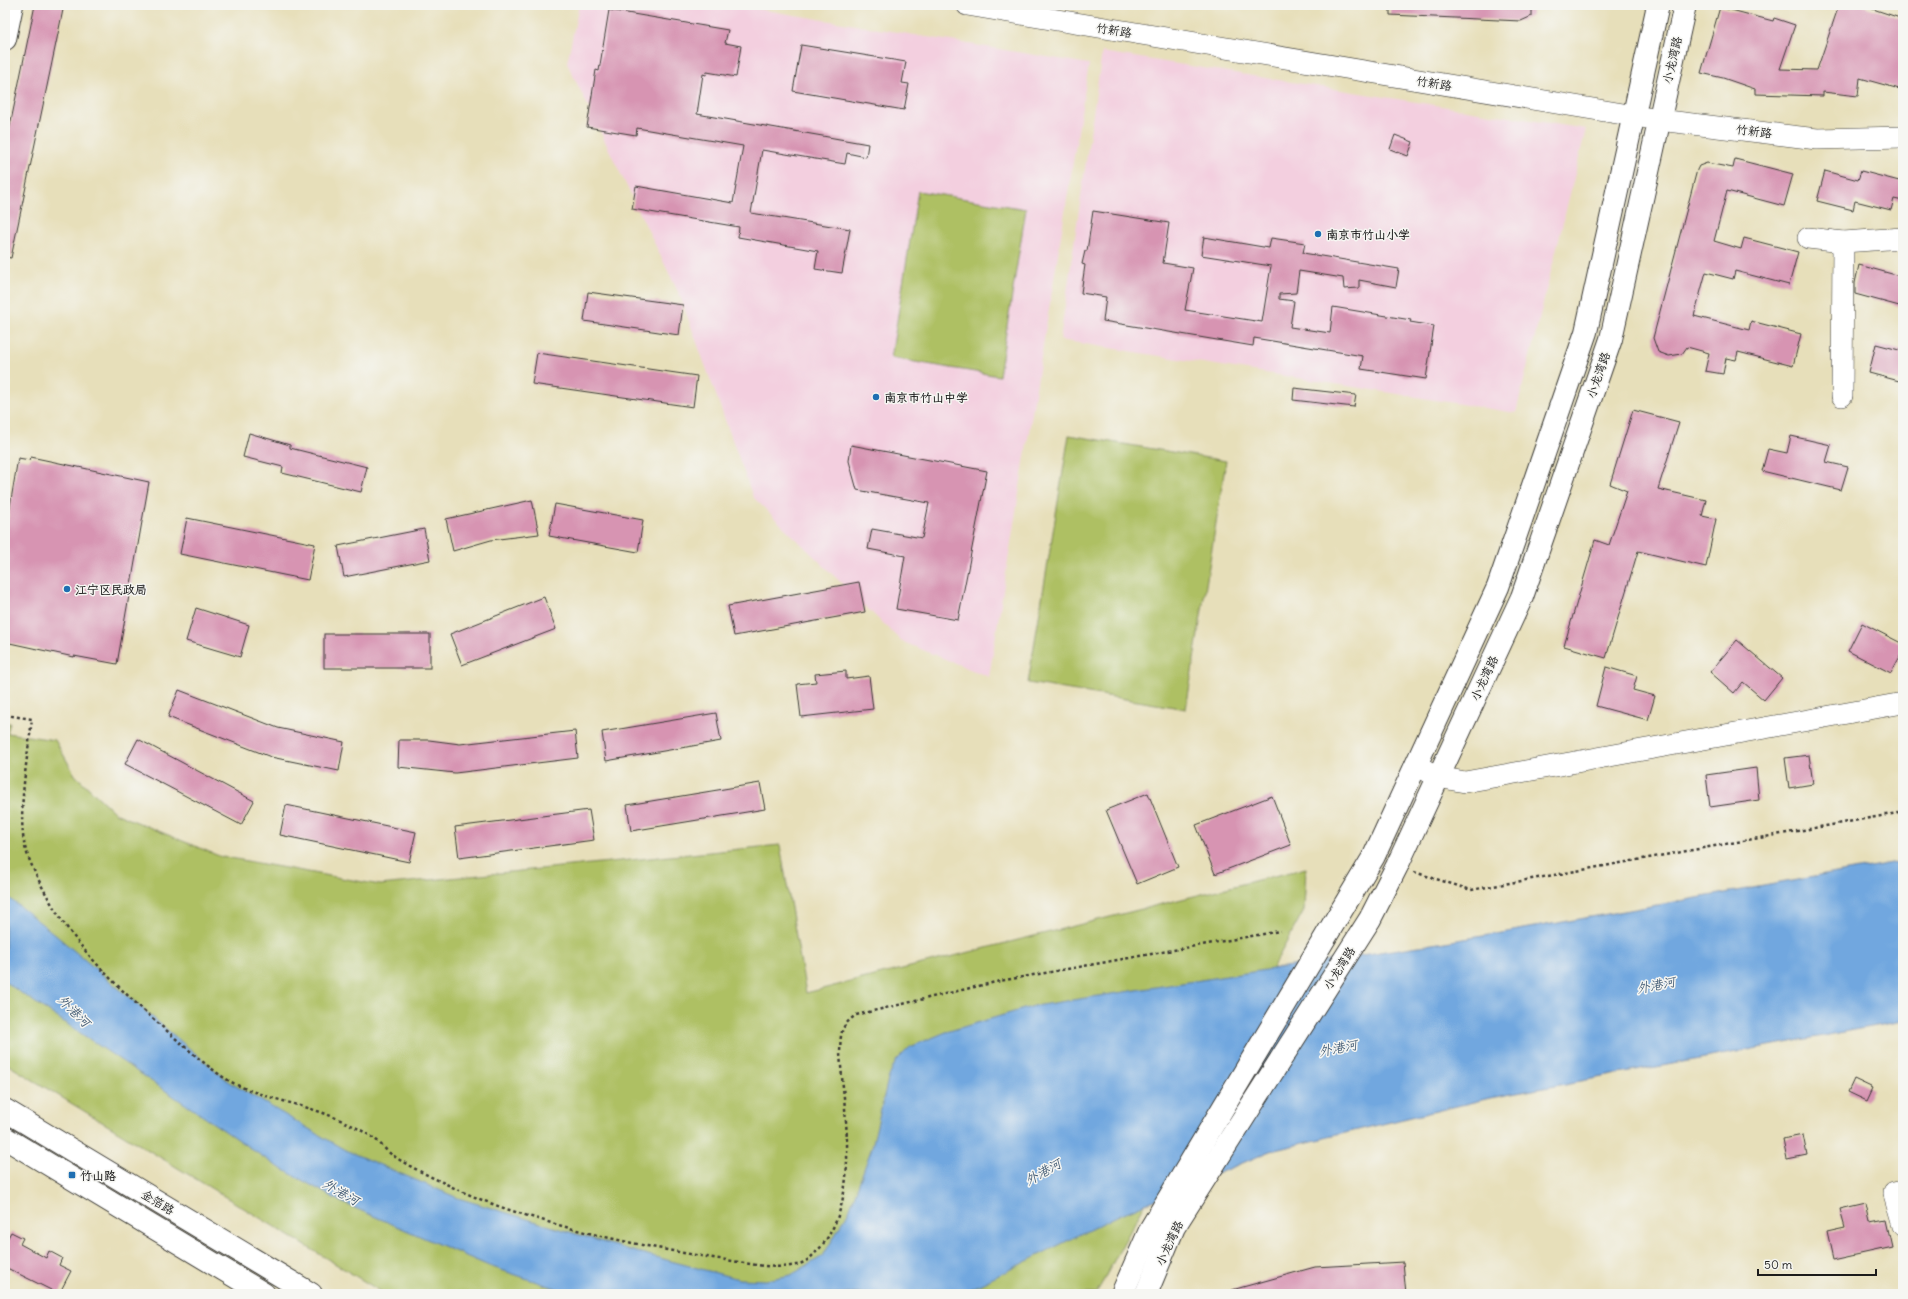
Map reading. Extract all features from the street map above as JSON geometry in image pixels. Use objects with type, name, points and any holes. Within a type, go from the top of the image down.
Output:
[{"type":"main road","points":[[5,39],[12,5]]},
{"type":"main road","name":"小龙湾路","points":[[1122,1294],[1151,1228],[1374,856],[1498,587],[1586,332],[1658,5]]},
{"type":"main road","name":"小龙湾路","points":[[1146,1294],[1174,1227],[1370,919],[1397,866],[1522,597],[1610,339],[1685,5]]},
{"type":"main road","name":"金箔路","points":[[5,1110],[312,1294]]},
{"type":"main road","name":"金箔路","points":[[5,1138],[240,1287],[264,1294]]},
{"type":"street","name":"竹新路","points":[[967,5],[1659,120],[1817,139],[1903,137]]},
{"type":"street","points":[[1808,238],[1843,242],[1903,238]]},
{"type":"street","points":[[1842,396],[1843,242]]},
{"type":"street","points":[[1416,766],[1438,777],[1465,782],[1903,703]]},
{"type":"street","points":[[1903,1191],[1894,1193],[1903,1224]]},
{"type":"path","points":[[5,715],[32,719],[22,810],[25,846],[34,869],[59,916],[93,960],[138,1006],[191,1052],[227,1079],[265,1095],[327,1114],[372,1137],[392,1154],[443,1183],[510,1210],[579,1231],[698,1256],[755,1265],[796,1265],[811,1258],[824,1243],[834,1226],[844,1197],[847,1170],[840,1053],[841,1035],[845,1023],[856,1014],[1000,981],[1280,931]]},
{"type":"path","points":[[1397,866],[1471,890],[1903,812]]},
{"type":"shaded area","name":"南京市竹山中学","points":[[579,5],[735,5],[1089,64],[989,677],[901,641],[753,497],[680,296],[567,63]]},
{"type":"shaded area","name":"南京市竹山小学","points":[[1102,52],[1586,129],[1516,413],[1060,340]]},
{"type":"green space","points":[[918,191],[1026,209],[999,376],[891,358]]},
{"type":"green space","points":[[1069,435],[1226,461],[1186,709],[1028,683]]},
{"type":"green space","points":[[5,722],[10,723],[7,733],[55,740],[75,775],[115,813],[219,856],[380,885],[780,845],[806,993],[1306,868],[1304,910],[1096,1294],[385,1294],[5,1063]]},
{"type":"water","name":"外港河","points":[[1903,861],[1903,1021],[1490,1098],[1271,1151],[1119,1215],[961,1294],[573,1294],[489,1266],[341,1202],[275,1165],[5,982],[5,895],[52,932],[229,1082],[345,1150],[458,1198],[629,1250],[739,1279],[766,1280],[791,1275],[823,1256],[849,1211],[872,1147],[888,1079],[896,1061],[910,1047],[946,1032],[1034,1006],[1496,934]]},
{"type":"building","points":[[35,5],[64,5],[11,258],[5,257],[5,150]]},
{"type":"building","points":[[1390,5],[1532,5],[1532,16],[1521,21],[1390,15]]},
{"type":"building","points":[[1839,5],[1861,5],[1903,19],[1903,90],[1860,78],[1858,96],[1823,92],[1823,96],[1755,94],[1755,89],[1723,78],[1701,73],[1720,7],[1773,21],[1774,18],[1795,25],[1780,69],[1817,70]]},
{"type":"building","points":[[609,10],[728,30],[725,43],[741,46],[736,77],[707,72],[706,75],[703,74],[697,114],[868,144],[866,157],[847,153],[845,164],[762,150],[751,213],[850,229],[842,273],[815,269],[818,251],[738,237],[739,227],[632,209],[636,186],[733,203],[743,146],[637,128],[636,135],[587,127],[596,70],[599,71]]},
{"type":"building","points":[[801,45],[906,62],[902,83],[909,84],[904,110],[793,91]]},
{"type":"building","points":[[1395,135],[1413,142],[1408,156],[1390,149]]},
{"type":"building","points":[[1735,159],[1793,174],[1784,206],[1727,191],[1714,241],[1741,249],[1744,238],[1798,252],[1789,285],[1735,271],[1733,279],[1706,272],[1694,316],[1749,330],[1751,321],[1801,334],[1793,366],[1738,352],[1736,360],[1726,358],[1723,374],[1705,371],[1709,353],[1687,347],[1682,354],[1669,356],[1658,352],[1653,338],[1697,170],[1699,166],[1707,163],[1733,168]]},
{"type":"building","points":[[1825,171],[1858,180],[1861,171],[1903,182],[1903,201],[1894,199],[1891,210],[1855,201],[1853,210],[1817,201]]},
{"type":"building","points":[[1093,211],[1169,223],[1163,263],[1193,268],[1185,310],[1262,322],[1271,266],[1201,255],[1204,237],[1269,248],[1271,238],[1305,243],[1303,253],[1399,269],[1396,287],[1359,280],[1359,288],[1344,289],[1343,278],[1299,271],[1296,293],[1279,294],[1279,299],[1294,301],[1290,327],[1330,333],[1333,307],[1411,320],[1410,322],[1434,326],[1426,379],[1361,369],[1363,356],[1254,338],[1253,346],[1103,321],[1106,297],[1081,293],[1085,265],[1082,264],[1085,251],[1087,251]]},
{"type":"building","points":[[1859,265],[1903,277],[1903,307],[1855,294],[1855,283]]},
{"type":"building","points":[[588,292],[683,305],[679,335],[584,321]]},
{"type":"building","points":[[1876,344],[1903,351],[1903,382],[1869,373]]},
{"type":"building","points":[[537,353],[697,376],[693,407],[532,384]]},
{"type":"building","points":[[1294,388],[1356,395],[1354,407],[1293,400]]},
{"type":"building","points":[[1633,410],[1679,422],[1658,489],[1706,500],[1702,516],[1716,519],[1706,567],[1638,551],[1606,658],[1564,646],[1595,540],[1609,545],[1627,491],[1610,484]]},
{"type":"building","points":[[249,433],[290,445],[290,448],[367,467],[361,492],[282,473],[283,467],[243,457]]},
{"type":"building","points":[[1791,436],[1831,445],[1826,462],[1848,467],[1841,490],[1762,471],[1768,449],[1787,453]]},
{"type":"building","points":[[851,445],[987,471],[958,620],[896,609],[905,556],[868,549],[872,529],[922,538],[929,503],[857,490],[849,461]]},
{"type":"building","name":"江宁区民政局","points":[[31,457],[149,482],[117,664],[74,657],[5,642],[5,536],[18,458],[30,460]]},
{"type":"building","points":[[532,500],[539,534],[491,540],[453,551],[446,519]]},
{"type":"building","points":[[555,504],[643,520],[638,552],[549,536]]},
{"type":"building","points":[[187,518],[315,544],[308,580],[180,554]]},
{"type":"building","points":[[424,529],[430,560],[344,577],[338,546]]},
{"type":"building","points":[[859,582],[865,612],[734,636],[728,606]]},
{"type":"building","points":[[544,597],[556,629],[462,665],[450,634]]},
{"type":"building","points":[[196,608],[249,625],[240,657],[186,641]]},
{"type":"building","points":[[1862,623],[1903,644],[1903,651],[1891,673],[1848,651]]},
{"type":"building","points":[[324,634],[430,634],[430,668],[324,668]]},
{"type":"building","points":[[1737,640],[1782,678],[1764,700],[1743,682],[1734,693],[1710,672]]},
{"type":"building","points":[[1606,667],[1637,676],[1633,690],[1655,696],[1648,720],[1596,706]]},
{"type":"building","points":[[846,671],[846,679],[869,676],[873,709],[801,717],[797,684],[816,682],[815,674]]},
{"type":"building","points":[[179,690],[278,728],[344,742],[339,771],[271,757],[168,717]]},
{"type":"building","points":[[716,713],[721,741],[606,761],[602,732]]},
{"type":"building","points":[[575,731],[578,758],[455,773],[398,767],[399,740],[429,740],[460,744]]},
{"type":"building","points":[[138,739],[254,801],[241,825],[125,764]]},
{"type":"building","points":[[1809,755],[1813,784],[1789,788],[1785,758]]},
{"type":"building","points":[[1756,768],[1759,800],[1710,807],[1706,775]]},
{"type":"building","points":[[760,783],[765,809],[631,831],[627,805]]},
{"type":"building","points":[[1148,793],[1178,867],[1137,884],[1106,810]]},
{"type":"building","points":[[1272,796],[1291,845],[1215,874],[1196,825]]},
{"type":"building","points":[[286,805],[416,832],[409,862],[280,835]]},
{"type":"building","points":[[589,810],[594,840],[459,858],[455,827]]},
{"type":"building","points":[[1854,1079],[1873,1088],[1867,1101],[1848,1092]]},
{"type":"building","points":[[1803,1135],[1807,1155],[1787,1159],[1783,1139]]},
{"type":"building","points":[[1866,1204],[1870,1222],[1886,1219],[1892,1246],[1833,1259],[1827,1232],[1845,1228],[1840,1210]]},
{"type":"building","points":[[11,1232],[23,1238],[20,1244],[46,1258],[49,1251],[62,1258],[59,1265],[71,1271],[59,1294],[5,1267],[5,1243]]},
{"type":"building","points":[[1403,1262],[1406,1294],[1233,1294],[1232,1290],[1315,1267]]},
{"type":"place","name":"南京市竹山小学","points":[[1318,234]]},
{"type":"place","name":"南京市竹山中学","points":[[876,397]]},
{"type":"place","name":"江宁区民政局","points":[[67,589]]},
{"type":"place","name":"竹山路","points":[[72,1175]]}]
